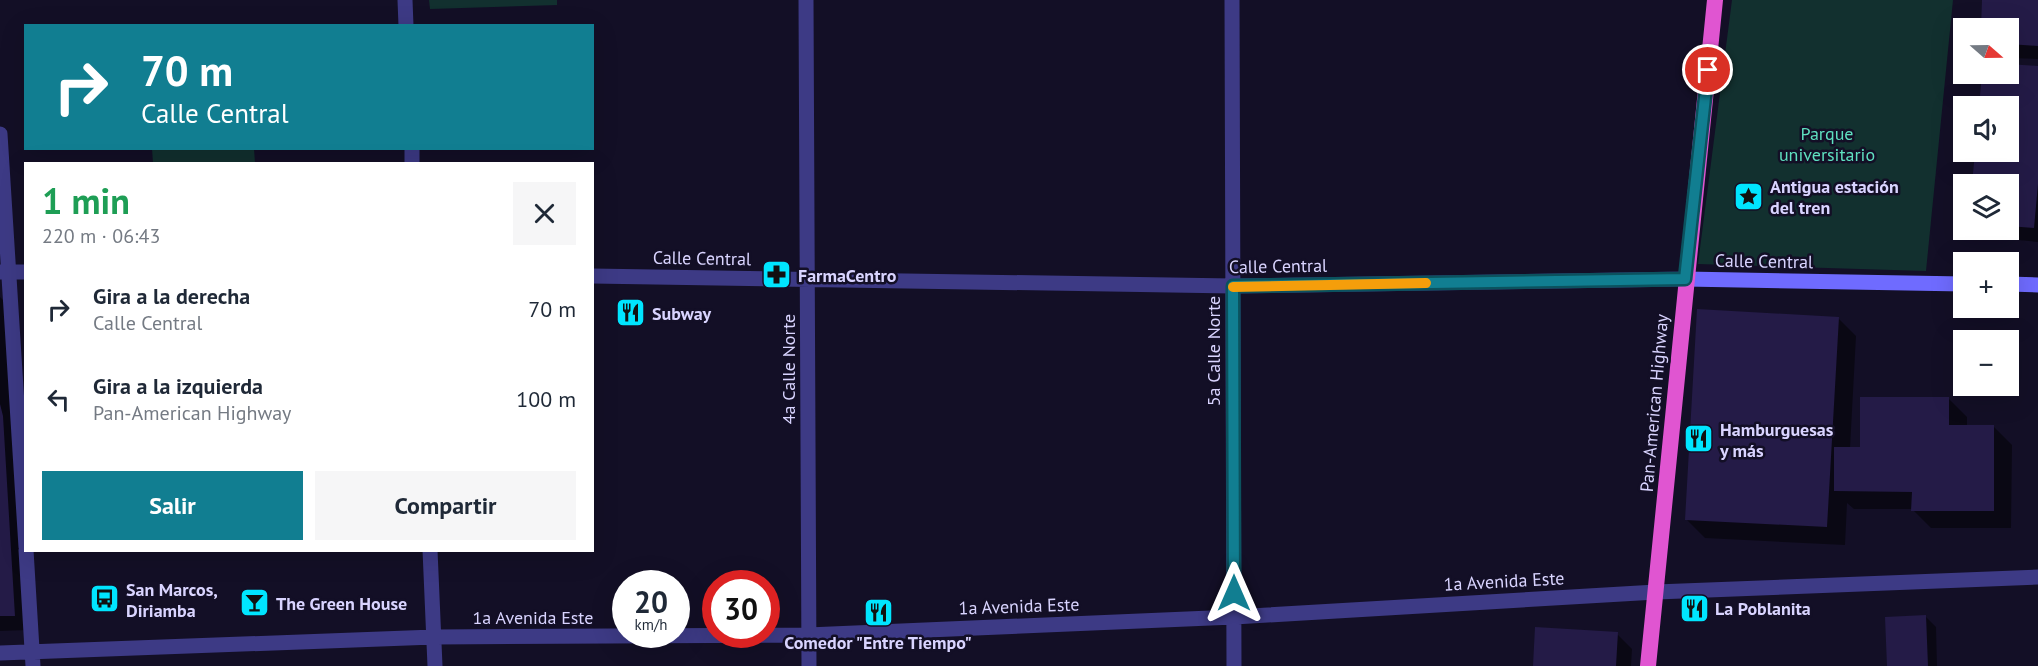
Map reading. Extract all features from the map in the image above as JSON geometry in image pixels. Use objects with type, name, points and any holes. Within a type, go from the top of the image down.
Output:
[{"type":"highway","name":"Pan-American Highway","points":[[1648,666],[1685,279],[1715,0]]},
{"type":"main road","name":"Calle Central","points":[[1685,279],[1953,284]]},
{"type":"main road","points":[[2019,285],[2038,285]]},
{"type":"street","points":[[405,0],[406,24]]},
{"type":"street","name":"4a Calle Norte","points":[[806,0],[809,666]]},
{"type":"street","name":"5a Calle Norte","points":[[1232,0],[1234,666]]},
{"type":"street","points":[[0,134],[4,273],[24,524]]},
{"type":"street","points":[[4,273],[24,272]]},
{"type":"street","name":"Calle Central","points":[[594,276],[1233,286],[1685,279]]},
{"type":"street","points":[[26,552],[32,659]]},
{"type":"street","points":[[430,552],[435,666]]},
{"type":"street","name":"1a Avenida Este","points":[[0,653],[32,659],[434,637],[808,635],[1234,617],[1656,592],[2038,577]]},
{"type":"green space","points":[[429,0],[557,0],[557,5],[430,9]]},
{"type":"green space","name":"Parque universitario","points":[[1732,0],[1953,0],[1926,271],[1698,264]]},
{"type":"green space","points":[[152,150],[254,150],[255,162],[153,162]]},
{"type":"building","points":[[1982,0],[2038,0],[2038,46],[2019,45],[2019,18],[1981,18]]},
{"type":"building","points":[[2019,65],[2038,66],[2038,184],[2034,228],[2019,227],[2019,174],[1973,174],[1974,162],[2019,162],[2019,96],[1980,96],[1981,84],[2019,84]]},
{"type":"building","points":[[1697,309],[1839,317],[1827,527],[1685,520]]},
{"type":"building","points":[[1860,397],[1949,397],[1949,425],[1994,425],[1994,511],[1911,511],[1912,492],[1834,491],[1834,447],[1860,447]]},
{"type":"building","points":[[0,404],[3,416],[15,616],[0,616]]},
{"type":"building","points":[[1926,615],[1928,666],[1887,666],[1885,617]]},
{"type":"building","points":[[1535,627],[1618,632],[1616,666],[1533,666]]},
{"type":"slow traffic","points":[[1233,287],[1426,283]]},
{"type":"place","name":"Antigua estación del tren","points":[[1749,196]]},
{"type":"place","name":"FarmaCentro","points":[[777,275]]},
{"type":"place","name":"Subway","points":[[631,313]]},
{"type":"place","name":"Hamburguesas y más","points":[[1699,439]]},
{"type":"place","name":"San Marcos, Diriamba","points":[[105,599]]},
{"type":"place","name":"The Green House","points":[[255,603]]},
{"type":"place","name":"La Poblanita","points":[[1694,608]]},
{"type":"place","name":"Comedor \"Entre Tiempo\"","points":[[878,613]]},
{"type":"route","points":[[1234,593],[1233,286],[1685,279],[1708,70]]}]
